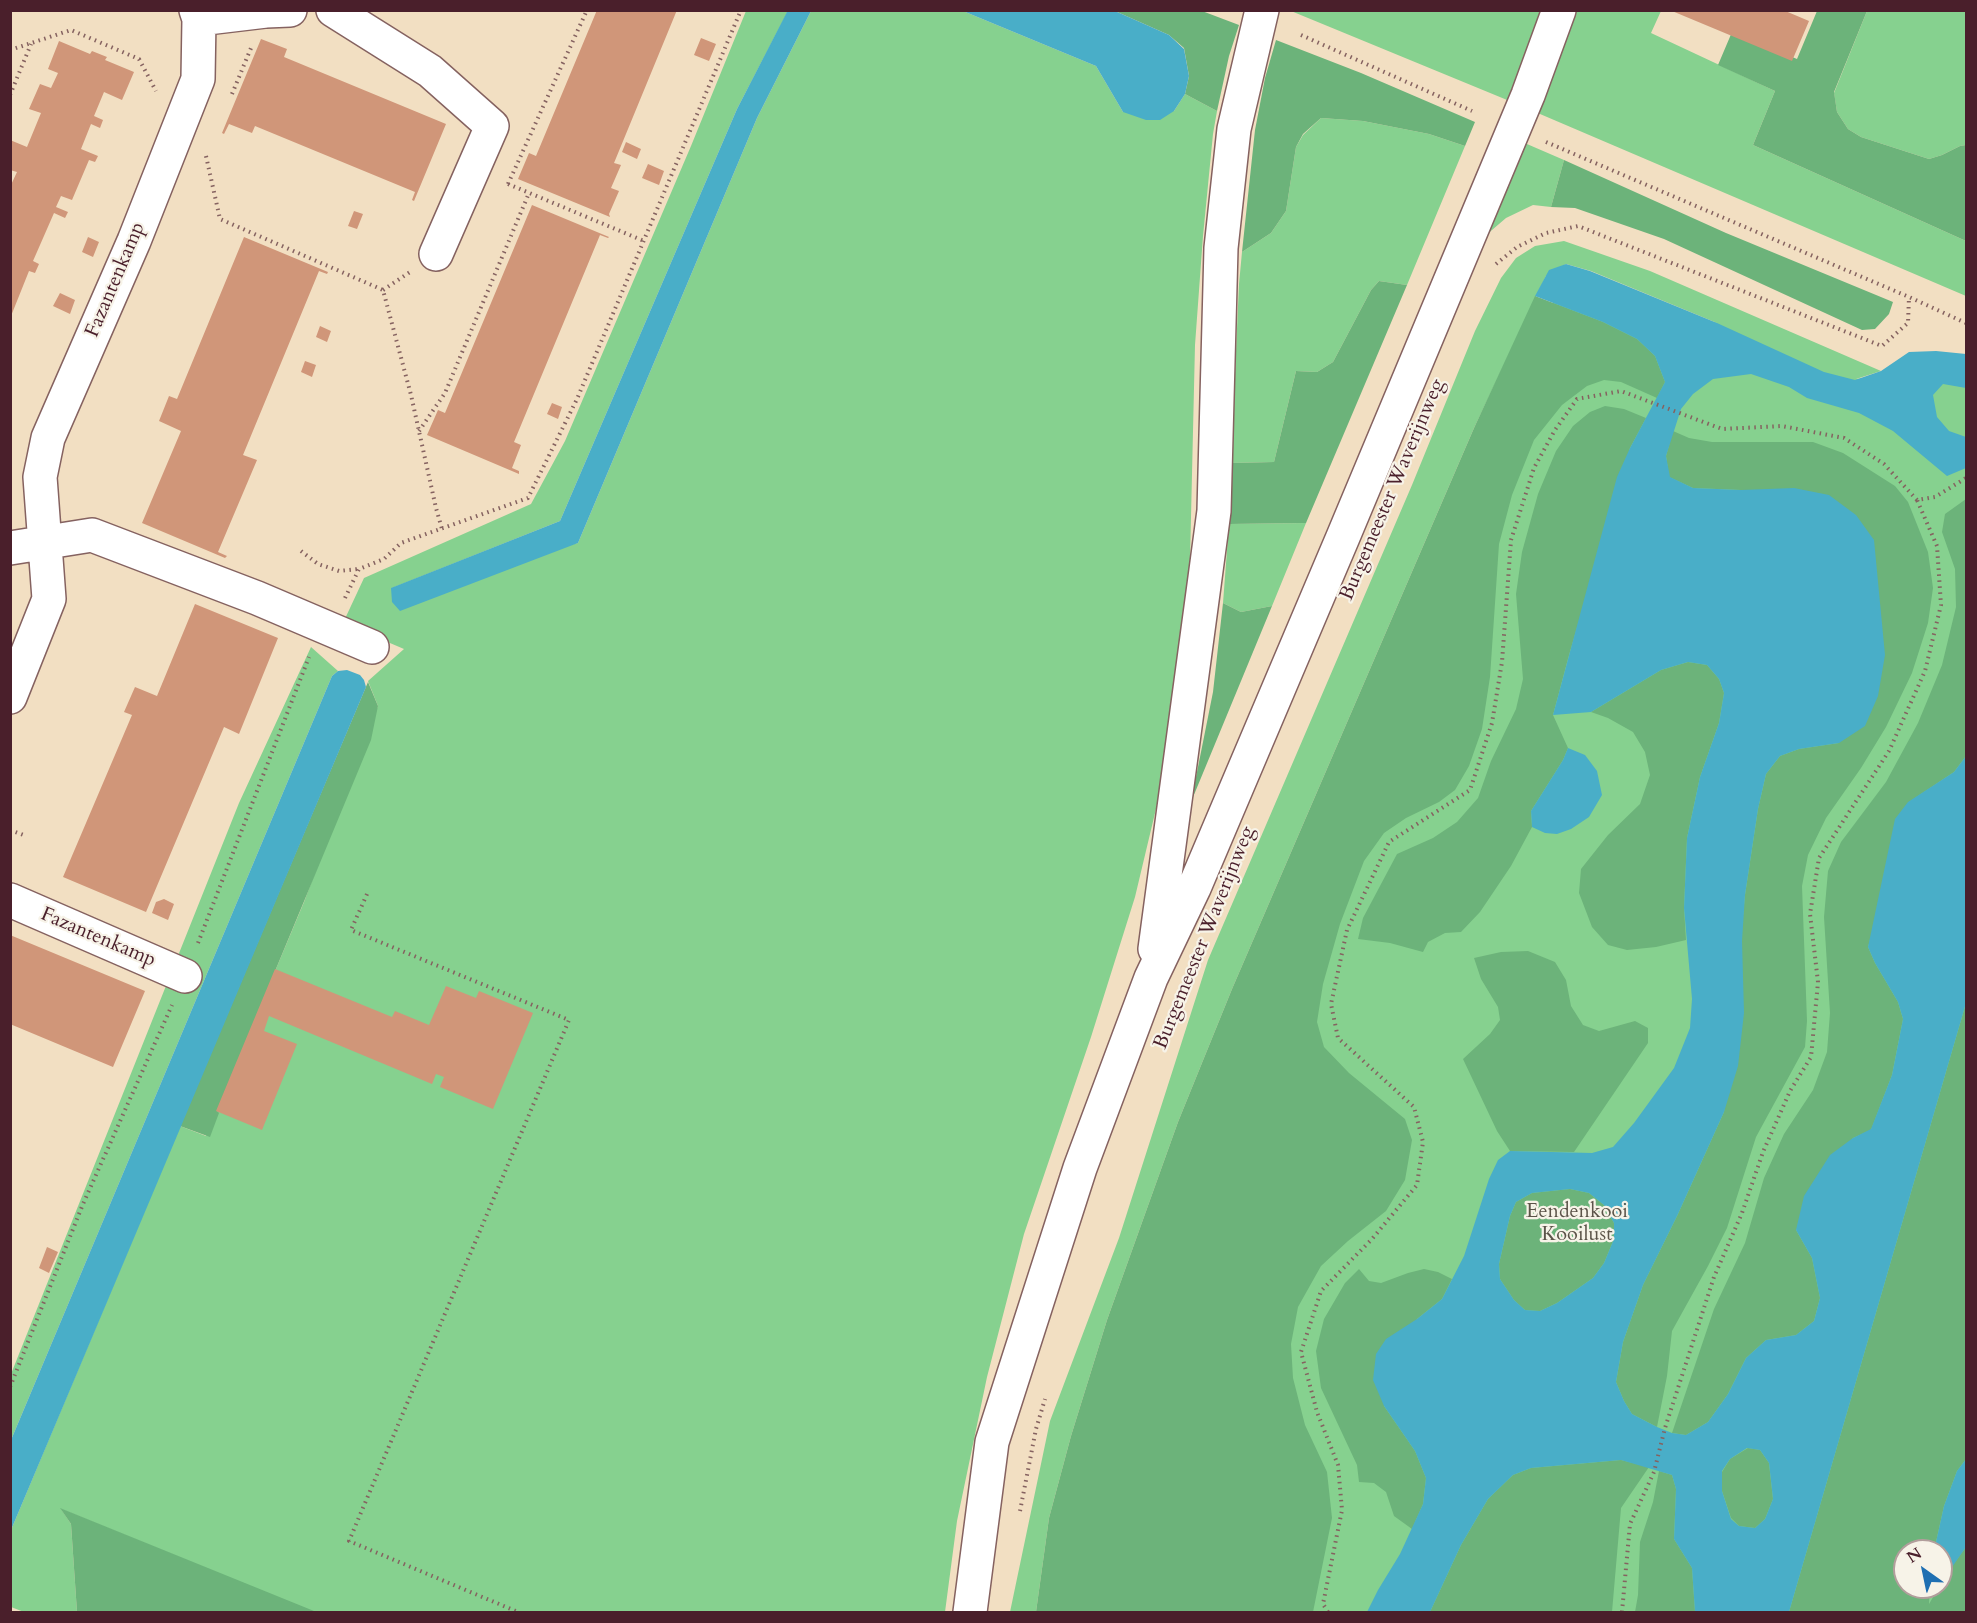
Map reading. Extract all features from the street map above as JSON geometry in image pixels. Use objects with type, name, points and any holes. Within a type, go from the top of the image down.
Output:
[{"type":"street","name":"Fazantenkamp","points":[[10,697],[49,599],[40,477],[48,438],[134,241],[189,106],[198,79],[198,15],[290,10]]},
{"type":"street","points":[[333,10],[430,71],[492,126],[436,254]]},
{"type":"street","name":"Burgemeester Waverijnweg","points":[[1151,978],[1214,511],[1221,248],[1234,129],[1262,10]]},
{"type":"street","name":"Burgemeester Waverijnweg","points":[[970,1612],[992,1442],[1080,1168],[1151,978],[1194,888],[1343,537],[1528,95],[1559,10]]},
{"type":"street","points":[[10,548],[92,535],[372,646]]},
{"type":"street","name":"Fazantenkamp","points":[[10,900],[185,976]]},
{"type":"path","points":[[508,184],[587,10]]},
{"type":"path","points":[[301,551],[318,564],[339,571],[359,569],[384,560],[401,543],[528,498],[577,399],[741,10]]},
{"type":"path","points":[[231,98],[266,11]]},
{"type":"path","points":[[10,50],[71,30],[139,59],[157,93],[189,106]]},
{"type":"path","points":[[1301,35],[1472,111]]},
{"type":"path","points":[[10,95],[32,44]]},
{"type":"path","points":[[1538,138],[1966,323]]},
{"type":"path","points":[[210,148],[206,158],[220,219],[383,290],[411,395],[442,529]]},
{"type":"path","points":[[474,170],[644,241]]},
{"type":"path","points":[[418,432],[445,393],[529,193]]},
{"type":"path","points":[[1491,272],[1496,264],[1517,247],[1546,233],[1578,226],[1882,346],[1908,322],[1909,297]]},
{"type":"path","points":[[1328,1612],[1323,1604],[1342,1510],[1338,1465],[1317,1412],[1301,1352],[1321,1291],[1372,1239],[1417,1185],[1423,1143],[1414,1107],[1338,1038],[1331,1004],[1347,930],[1389,842],[1470,789],[1492,723],[1503,662],[1510,540],[1534,468],[1555,430],[1577,399],[1621,391],[1722,429],[1782,426],[1844,438],[1884,464],[1917,500],[1937,546],[1941,605],[1924,671],[1889,751],[1819,858],[1810,914],[1818,982],[1811,1057],[1790,1091],[1714,1277],[1665,1428],[1654,1472],[1630,1524],[1622,1612]]},
{"type":"path","points":[[1917,500],[1935,497],[1966,478]]},
{"type":"path","points":[[331,629],[359,569]]},
{"type":"path","points":[[10,830],[26,836]]},
{"type":"path","points":[[367,894],[351,930],[569,1020],[349,1541],[518,1612]]},
{"type":"path","points":[[1019,1518],[1036,1429],[1046,1395]]},
{"type":"green space","points":[[746,11],[788,11],[737,109],[560,521],[392,588],[578,543],[757,118],[811,11],[963,11],[1096,66],[1123,112],[1174,111],[1185,94],[1217,111],[1203,236],[1195,345],[1190,560],[1185,642],[1165,771],[1135,897],[1091,1037],[1024,1234],[987,1377],[957,1521],[945,1612],[314,1612],[61,1509],[71,1524],[77,1612],[24,1612],[11,1607],[11,1530],[180,1126],[206,1136],[304,902],[378,706],[368,681],[404,649],[343,623],[364,578],[531,504],[565,441]]},
{"type":"green space","points":[[1115,11],[1202,11],[1239,25],[1229,56],[1217,111],[1185,94],[1189,76],[1184,48],[1169,35]]},
{"type":"green space","points":[[1291,11],[1544,11],[1512,102]]},
{"type":"green space","points":[[1574,11],[1661,11],[1651,33],[1775,91],[1753,145],[1966,241],[1966,296],[1533,111]]},
{"type":"green space","points":[[1817,11],[1867,11],[1834,92],[1837,112],[1848,129],[1861,137],[1929,159],[1966,145],[1966,241],[1753,145],[1775,91],[1718,65],[1732,32],[1797,59]]},
{"type":"green space","points":[[1867,11],[1966,11],[1966,145],[1929,159],[1861,137],[1848,129],[1837,112],[1834,93]]},
{"type":"green space","points":[[1276,40],[1361,73],[1475,122],[1465,146],[1429,134],[1363,121],[1321,118],[1303,134],[1296,147],[1286,211],[1271,233],[1242,252],[1255,130],[1265,78]]},
{"type":"green space","points":[[1321,118],[1363,121],[1429,134],[1465,146],[1407,285],[1379,281],[1371,290],[1333,362],[1317,372],[1296,371],[1274,462],[1231,463],[1242,252],[1271,233],[1286,211],[1296,147],[1303,135]]},
{"type":"green space","points":[[1520,141],[1564,160],[1551,207],[1533,205],[1506,218],[1478,242]]},
{"type":"green space","points":[[1564,160],[1726,233],[1893,302],[1889,314],[1875,329],[1862,330],[1664,239],[1575,208],[1551,207]]},
{"type":"green space","name":"Eendenkooi Kooilust","points":[[1564,241],[1650,271],[1881,371],[1856,379],[1966,368],[1966,1612],[1055,1612],[1561,281],[1717,323],[1591,271],[1566,264],[1546,276],[1474,428],[1232,989],[1178,1122],[1107,1320],[1071,1436],[1049,1518],[1036,1612],[1010,1612],[1050,1421],[1119,1238],[1208,960],[1412,485],[1475,331],[1501,278],[1516,258],[1535,246]]},
{"type":"green space","points":[[1379,281],[1407,285],[1306,523],[1229,524],[1231,463],[1274,462],[1296,371],[1317,372],[1333,362],[1371,290]]},
{"type":"green space","points":[[1535,296],[1603,322],[1637,339],[1655,356],[1665,382],[1657,398],[1621,382],[1604,380],[1587,386],[1562,405],[1534,440],[1512,495],[1499,544],[1490,677],[1482,729],[1469,766],[1455,790],[1439,802],[1406,818],[1384,833],[1364,861],[1340,924],[1323,984],[1317,1022],[1324,1047],[1349,1073],[1405,1119],[1412,1140],[1405,1180],[1386,1211],[1321,1266],[1298,1307],[1291,1344],[1293,1378],[1305,1425],[1327,1472],[1332,1518],[1313,1612],[1036,1612],[1049,1518],[1071,1436],[1107,1320],[1178,1122],[1232,989],[1474,428]]},
{"type":"green space","points":[[1605,406],[1624,409],[1646,418],[1630,448],[1553,715],[1568,748],[1531,811],[1532,827],[1511,866],[1480,912],[1461,932],[1445,933],[1428,942],[1423,952],[1390,943],[1358,939],[1363,918],[1397,854],[1433,838],[1457,822],[1478,798],[1491,761],[1516,709],[1523,679],[1516,594],[1522,552],[1538,494],[1556,451],[1573,426],[1590,412]]},
{"type":"green space","points":[[1673,431],[1689,438],[1712,442],[1813,442],[1843,453],[1895,486],[1908,502],[1928,552],[1933,588],[1928,623],[1912,673],[1886,727],[1826,818],[1808,855],[1802,886],[1807,1021],[1805,1047],[1756,1137],[1727,1228],[1672,1331],[1667,1376],[1657,1427],[1632,1414],[1616,1382],[1623,1342],[1643,1285],[1724,1112],[1745,895],[1758,809],[1766,774],[1780,756],[1799,749],[1839,743],[1741,490],[1693,488],[1669,477],[1666,456]]},
{"type":"green space","points":[[1966,499],[1966,756],[1954,772],[1909,802],[1868,947],[1898,1002],[1903,1019],[1892,1075],[1871,1130],[1853,1138],[1796,1230],[1812,1258],[1820,1298],[1814,1321],[1796,1335],[1766,1340],[1746,1358],[1728,1394],[1708,1422],[1686,1435],[1672,1433],[1714,1309],[1745,1243],[1764,1178],[1784,1134],[1813,1090],[1827,1052],[1830,1013],[1824,917],[1828,871],[1841,842],[1886,782],[1918,723],[1942,665],[1956,607],[1955,569],[1942,532],[1945,514]]},
{"type":"green space","points":[[1306,523],[1272,606],[1241,612],[1223,603],[1229,524]]},
{"type":"green space","points":[[1223,603],[1241,612],[1272,606],[1191,802],[1213,692]]},
{"type":"green space","points":[[311,647],[338,671],[332,676],[11,1440],[11,1374],[239,803]]},
{"type":"green space","points":[[1688,662],[1707,665],[1719,679],[1724,693],[1719,723],[1700,777],[1687,838],[1684,908],[1686,940],[1656,947],[1627,950],[1608,945],[1592,927],[1579,893],[1581,869],[1608,835],[1640,804],[1650,775],[1645,752],[1633,732],[1608,718],[1591,712],[1661,670]]},
{"type":"green space","points":[[368,682],[378,706],[371,740],[217,1111],[219,1113],[210,1137],[180,1126]]},
{"type":"green space","points":[[1528,951],[1555,962],[1566,980],[1571,1006],[1583,1025],[1599,1031],[1635,1021],[1648,1028],[1648,1043],[1574,1152],[1510,1151],[1497,1131],[1463,1059],[1490,1034],[1500,1020],[1498,1007],[1481,979],[1474,958],[1501,952]]},
{"type":"green space","points":[[1966,1003],[1966,1459],[1957,1471],[1944,1506],[1937,1539],[1893,1539],[1893,1599],[1929,1599],[1929,1604],[1932,1599],[1953,1599],[1953,1565],[1966,1547],[1966,1612],[1789,1612]]},
{"type":"green space","points":[[1570,1189],[1589,1193],[1604,1205],[1614,1223],[1614,1239],[1604,1263],[1593,1278],[1557,1303],[1540,1311],[1525,1310],[1514,1300],[1500,1279],[1499,1264],[1510,1216],[1516,1202],[1532,1193]]},
{"type":"green space","points":[[1359,1269],[1369,1281],[1381,1283],[1424,1269],[1438,1272],[1452,1279],[1442,1299],[1417,1319],[1384,1406],[1415,1451],[1426,1478],[1423,1504],[1412,1529],[1394,1516],[1386,1492],[1374,1483],[1359,1482],[1357,1465],[1321,1388],[1316,1351],[1324,1319],[1345,1283]]},
{"type":"green space","points":[[1748,1448],[1760,1450],[1769,1463],[1773,1499],[1765,1519],[1755,1528],[1739,1526],[1731,1518],[1722,1491],[1722,1472],[1730,1459]]},
{"type":"green space","points":[[1621,1460],[1649,1467],[1621,1508],[1612,1612],[1430,1612],[1461,1545],[1488,1499],[1513,1475],[1531,1468]]},
{"type":"green space","points":[[1659,1471],[1672,1475],[1676,1489],[1674,1539],[1692,1568],[1695,1612],[1635,1612],[1640,1542],[1653,1502]]},
{"type":"green space","points":[[60,1508],[314,1612],[77,1612],[71,1524]]},
{"type":"water","points":[[788,10],[811,11],[757,118],[578,543],[400,611],[392,602],[391,588],[560,521],[737,109]]},
{"type":"water","points":[[963,11],[1115,11],[1169,35],[1184,49],[1189,76],[1185,94],[1174,111],[1160,120],[1146,120],[1123,112],[1096,66]]},
{"type":"water","points":[[1566,264],[1590,271],[1717,323],[1824,372],[1855,380],[1881,371],[1909,352],[1936,351],[1966,354],[1966,388],[1943,384],[1933,395],[1937,417],[1949,431],[1966,437],[1966,468],[1947,476],[1893,431],[1859,413],[1807,398],[1789,387],[1751,374],[1713,379],[1693,394],[1681,409],[1666,456],[1670,477],[1693,488],[1741,490],[1794,488],[1829,495],[1856,515],[1874,540],[1885,655],[1878,696],[1865,726],[1839,743],[1799,749],[1780,756],[1766,774],[1758,809],[1745,895],[1742,941],[1744,1013],[1738,1066],[1724,1112],[1643,1285],[1623,1342],[1616,1382],[1632,1414],[1657,1427],[1686,1435],[1708,1422],[1728,1394],[1746,1358],[1766,1340],[1796,1335],[1814,1321],[1820,1298],[1812,1258],[1796,1230],[1804,1196],[1830,1155],[1853,1138],[1871,1129],[1892,1075],[1903,1019],[1898,1002],[1868,947],[1895,819],[1908,802],[1954,772],[1966,756],[1966,1003],[1789,1612],[1695,1612],[1692,1568],[1674,1539],[1676,1489],[1672,1475],[1621,1460],[1531,1468],[1513,1475],[1488,1499],[1461,1545],[1430,1612],[1367,1612],[1400,1554],[1423,1504],[1426,1478],[1415,1451],[1384,1406],[1373,1380],[1376,1354],[1386,1339],[1442,1299],[1464,1256],[1489,1179],[1498,1160],[1510,1151],[1592,1153],[1613,1147],[1634,1123],[1674,1068],[1690,1028],[1692,999],[1684,908],[1687,838],[1700,777],[1719,723],[1724,693],[1719,679],[1707,665],[1688,662],[1661,670],[1591,712],[1553,715],[1617,477],[1665,382],[1655,356],[1637,339],[1603,322],[1535,296],[1549,270]],"holes":[[[1570,1189],[1589,1193],[1604,1205],[1614,1223],[1614,1239],[1604,1263],[1593,1278],[1557,1303],[1540,1311],[1525,1310],[1514,1300],[1500,1279],[1499,1264],[1510,1216],[1516,1202],[1532,1193]],[[1747,1448],[1760,1450],[1769,1463],[1773,1499],[1765,1519],[1755,1528],[1739,1526],[1731,1519],[1722,1491],[1722,1471],[1730,1459]]]},
{"type":"water","points":[[347,670],[360,675],[366,687],[11,1530],[11,1440],[332,676],[338,671]]},
{"type":"water","points":[[1568,748],[1585,755],[1597,771],[1602,795],[1589,817],[1571,829],[1557,834],[1545,833],[1532,827],[1531,811]]},
{"type":"water","points":[[1966,1459],[1966,1547],[1953,1566],[1953,1539],[1937,1539],[1944,1506],[1957,1471]]},
{"type":"building","points":[[597,10],[677,10],[614,163],[621,165],[611,188],[619,191],[609,214],[610,217],[518,179],[529,153],[536,156]]},
{"type":"building","points":[[1783,10],[1809,21],[1792,61],[1672,11]]},
{"type":"building","points":[[701,38],[716,44],[709,61],[694,55]]},
{"type":"building","points":[[261,39],[287,49],[284,57],[446,124],[414,201],[412,200],[415,192],[255,126],[252,133],[229,124],[224,134],[222,133]]},
{"type":"building","points":[[59,41],[90,54],[92,51],[107,57],[105,60],[134,72],[122,100],[104,92],[94,116],[103,120],[100,128],[91,124],[81,149],[98,156],[95,162],[89,160],[72,200],[61,196],[56,207],[68,212],[65,218],[54,213],[33,261],[39,264],[35,273],[29,271],[11,316],[10,187],[17,172],[10,170],[10,140],[27,147],[41,113],[29,109],[40,84],[51,88],[58,73],[48,69]]},
{"type":"building","points":[[626,142],[641,149],[637,159],[622,152]]},
{"type":"building","points":[[648,164],[664,171],[659,185],[642,178]]},
{"type":"building","points":[[532,205],[609,237],[600,235],[514,442],[521,445],[512,468],[519,471],[519,474],[427,435],[438,410],[445,413]]},
{"type":"building","points":[[354,211],[363,214],[357,229],[348,226]]},
{"type":"building","points":[[88,237],[99,242],[93,257],[82,252]]},
{"type":"building","points":[[244,237],[328,272],[327,274],[319,271],[243,455],[257,460],[218,552],[227,556],[225,558],[142,523],[181,431],[159,421],[169,396],[177,399]]},
{"type":"building","points":[[60,293],[75,300],[70,314],[53,306]]},
{"type":"building","points":[[320,326],[331,331],[327,342],[316,337]]},
{"type":"building","points":[[305,361],[316,365],[312,377],[301,372]]},
{"type":"building","points":[[552,403],[562,407],[558,419],[547,414]]},
{"type":"building","points":[[195,604],[278,638],[239,734],[224,727],[146,912],[63,877],[132,715],[124,712],[135,687],[157,696]]},
{"type":"building","points":[[164,899],[174,904],[168,920],[152,913],[156,902]]},
{"type":"building","points":[[10,935],[145,991],[113,1067],[10,1024]]},
{"type":"building","points":[[275,969],[392,1017],[395,1011],[429,1025],[446,986],[476,998],[479,991],[533,1013],[493,1109],[440,1087],[444,1077],[436,1074],[432,1084],[269,1016],[264,1031],[297,1044],[262,1130],[216,1111]]},
{"type":"building","points":[[47,1247],[58,1252],[49,1273],[39,1268]]}]
